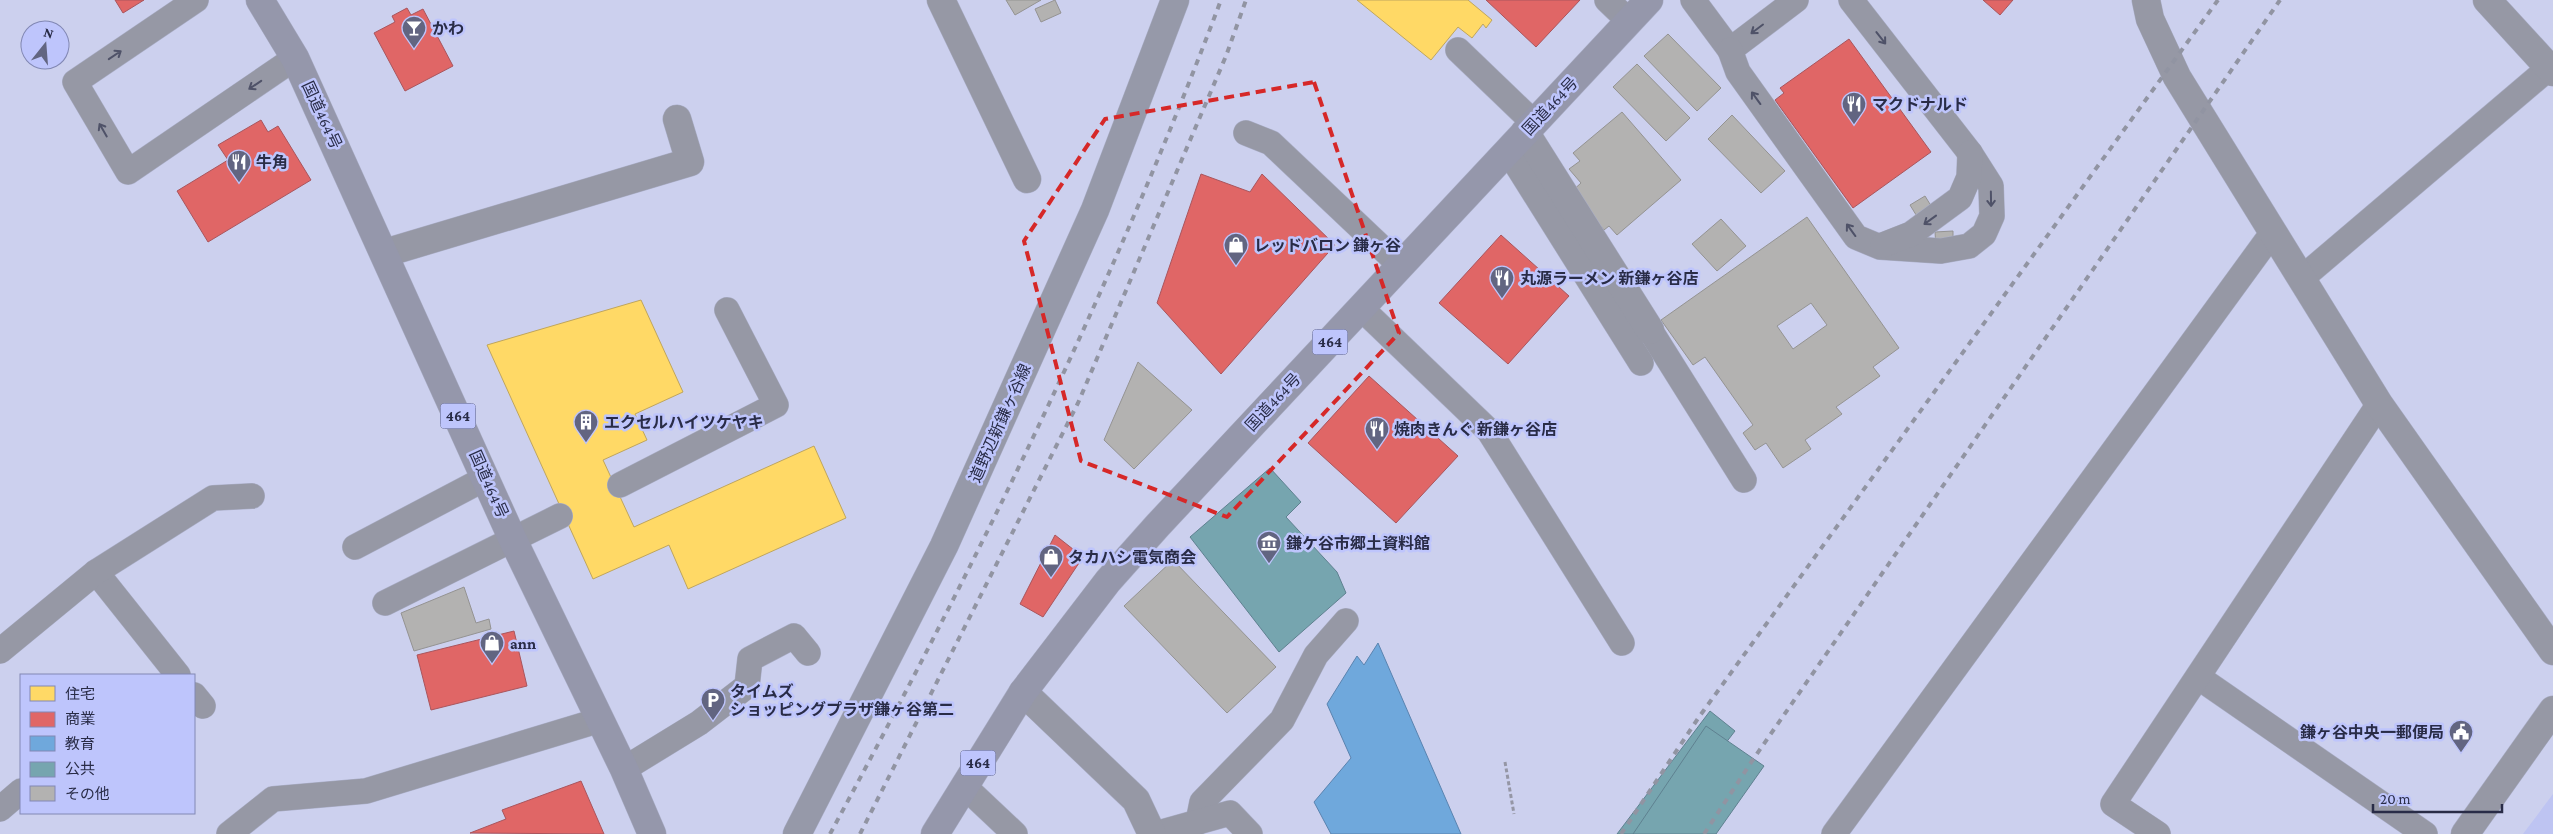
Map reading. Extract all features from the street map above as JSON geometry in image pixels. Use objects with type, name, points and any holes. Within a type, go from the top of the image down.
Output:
[{"type":"highway","name":"国道464号","points":[[260,0],[295,58],[385,253],[513,540],[624,769],[652,834]]},
{"type":"highway","name":"国道464号","points":[[935,834],[1022,692],[1108,581],[1164,518],[1362,309],[1649,0]]},
{"type":"street","points":[[941,0],[1026,178]]},
{"type":"street","name":"道野辺新鎌ヶ谷線","points":[[798,834],[944,546],[1095,210],[1175,0]]},
{"type":"street","points":[[2146,0],[2150,19],[2176,77],[2379,404],[2553,651]]},
{"type":"street","points":[[2487,0],[2551,70]]},
{"type":"street","points":[[385,253],[690,162],[677,119]]},
{"type":"street","points":[[1522,135],[1650,330]]},
{"type":"street","points":[[1022,692],[1136,800],[1154,834]]},
{"type":"street","points":[[2465,834],[2553,710]]},
{"type":"lane","points":[[196,0],[75,82],[128,172],[295,58]]},
{"type":"lane","points":[[1607,0],[1629,21]]},
{"type":"lane","points":[[1693,0],[1730,50],[1738,72],[1856,237],[1880,247],[1940,251],[1969,246],[1984,234],[1992,216],[1991,186],[1970,153],[1851,0]]},
{"type":"lane","points":[[1730,50],[1796,0]]},
{"type":"lane","points":[[1458,50],[1522,135],[1641,363]]},
{"type":"lane","points":[[2302,278],[2551,70]]},
{"type":"lane","points":[[1246,133],[1271,143],[1402,266]]},
{"type":"lane","points":[[1880,247],[1911,234],[1960,198],[1969,178],[1970,153]]},
{"type":"lane","points":[[1834,834],[2273,232]]},
{"type":"lane","points":[[1362,309],[1489,431],[1622,643]]},
{"type":"lane","points":[[620,485],[776,405],[727,310]]},
{"type":"lane","points":[[1650,330],[1744,480]]},
{"type":"lane","points":[[2158,834],[2113,804],[2379,404]]},
{"type":"lane","points":[[355,546],[486,478]]},
{"type":"lane","points":[[0,651],[96,572],[212,498],[252,496]]},
{"type":"lane","points":[[385,603],[560,516]]},
{"type":"lane","points":[[96,572],[177,674]]},
{"type":"lane","points":[[1198,822],[1202,802],[1282,720],[1316,656],[1346,621]]},
{"type":"lane","points":[[624,769],[699,723],[747,686],[750,659],[794,636],[808,653]]},
{"type":"lane","points":[[2198,678],[2425,834]]},
{"type":"lane","points":[[229,834],[273,799],[366,791],[600,720]]},
{"type":"lane","points":[[964,786],[1016,834]]},
{"type":"lane","points":[[0,809],[20,792]]},
{"type":"lane","points":[[1154,834],[1230,813],[1250,834]]},
{"type":"path","points":[[1505,762],[1514,814]]},
{"type":"highlighted area","points":[[1314,82],[1399,333],[1227,517],[1081,461],[1024,241],[1105,119]]},
{"type":"shaded area","points":[[2553,794],[2553,834],[2523,834]]},
{"type":"building: 住宅","points":[[1357,0],[1468,0],[1492,20],[1486,28],[1483,24],[1472,38],[1458,27],[1431,60]]},
{"type":"building: 住宅","name":"エクセルハイツケヤキ","points":[[641,300],[683,392],[635,414],[647,440],[603,460],[634,527],[814,446],[846,518],[688,589],[669,545],[593,579],[487,345]]},
{"type":"building: 商業","points":[[115,0],[144,0],[123,13]]},
{"type":"building: 商業","points":[[1486,0],[1580,0],[1536,47]]},
{"type":"building: 商業","points":[[1983,0],[2013,0],[2000,15]]},
{"type":"building: 商業","points":[[407,8],[411,15],[423,9],[453,66],[405,91],[374,33],[395,22],[392,16]]},
{"type":"building: 商業","points":[[1849,39],[1931,152],[1853,208],[1775,100],[1784,93],[1780,88]]},
{"type":"building: 商業","points":[[261,120],[268,132],[278,126],[311,180],[208,242],[177,191],[228,160],[218,145]]},
{"type":"building: 商業","points":[[1201,174],[1250,192],[1262,174],[1335,245],[1221,374],[1157,303]]},
{"type":"building: 商業","points":[[1501,235],[1569,296],[1508,364],[1439,303]]},
{"type":"building: 商業","points":[[1369,376],[1458,456],[1396,523],[1308,443]]},
{"type":"building: 商業","points":[[1055,535],[1083,557],[1043,617],[1020,604]]},
{"type":"building: 商業","points":[[514,631],[527,686],[431,710],[417,655]]},
{"type":"building: 商業","points":[[581,781],[604,834],[470,833],[506,819],[502,810]]},
{"type":"building: 教育","points":[[1378,643],[1461,834],[1331,834],[1314,802],[1351,758],[1327,704],[1357,656],[1364,665]]},
{"type":"building: 公共","points":[[1270,468],[1301,502],[1286,517],[1337,572],[1346,593],[1279,652],[1190,537]]},
{"type":"building: 公共","points":[[1710,711],[1735,731],[1656,834],[1617,834]]},
{"type":"building: 公共","points":[[1706,726],[1764,766],[1716,834],[1633,834]]},
{"type":"building: その他","points":[[1006,0],[1041,0],[1015,15]]},
{"type":"building: その他","points":[[1055,0],[1061,13],[1041,22],[1035,9]]},
{"type":"building: その他","points":[[1668,34],[1721,88],[1697,111],[1644,56]]},
{"type":"building: その他","points":[[1637,64],[1690,118],[1666,141],[1613,87]]},
{"type":"building: その他","points":[[1622,112],[1681,180],[1617,235],[1609,226],[1604,230],[1571,192],[1581,183],[1569,169],[1580,161],[1573,153]]},
{"type":"building: その他","points":[[1732,115],[1785,171],[1761,193],[1708,139]]},
{"type":"building: その他","points":[[1925,196],[1933,209],[1918,218],[1910,205]]},
{"type":"building: その他","points":[[1807,217],[1899,348],[1873,367],[1880,376],[1836,407],[1842,414],[1805,440],[1811,449],[1783,468],[1766,443],[1755,450],[1743,433],[1753,425],[1705,357],[1693,365],[1661,320]],"holes":[[[1811,303],[1827,325],[1793,349],[1777,326]]]},
{"type":"building: その他","points":[[1721,219],[1746,246],[1717,271],[1692,244]]},
{"type":"building: その他","points":[[1953,231],[1953,246],[1936,247],[1935,232]]},
{"type":"building: その他","points":[[1138,362],[1192,410],[1134,469],[1104,440]]},
{"type":"building: その他","points":[[1173,560],[1276,667],[1227,713],[1124,606]]},
{"type":"building: その他","points":[[464,587],[476,623],[489,619],[491,629],[414,651],[401,613]]},
{"type":"railway","points":[[830,834],[938,630],[1040,423],[1135,213],[1221,0]]},
{"type":"railway","points":[[860,834],[1078,403],[1226,56],[1246,0]]},
{"type":"railway","points":[[1621,834],[1699,717],[2218,0]]},
{"type":"railway","points":[[1704,834],[1752,761],[2280,0]]},
{"type":"place","name":"かわ","points":[[414,49]]},
{"type":"place","name":"マクドナルド","points":[[1854,125]]},
{"type":"place","name":"牛角","points":[[239,183]]},
{"type":"place","name":"レッドバロン 鎌ヶ谷","points":[[1236,266]]},
{"type":"place","name":"丸源ラーメン 新鎌ヶ谷店","points":[[1502,299]]},
{"type":"place","name":"エクセルハイツケヤキ","points":[[586,443]]},
{"type":"place","name":"焼肉きんぐ 新鎌ヶ谷店","points":[[1377,450]]},
{"type":"place","name":"鎌ケ谷市郷土資料館","points":[[1269,564]]},
{"type":"place","name":"タカハシ電気商会","points":[[1051,578]]},
{"type":"place","name":"ann","points":[[492,664]]},
{"type":"place","name":"タイムズ ショッピングプラザ鎌ヶ谷第二","points":[[713,721]]},
{"type":"place","name":"鎌ヶ谷中央一郵便局","points":[[2461,753]]}]
